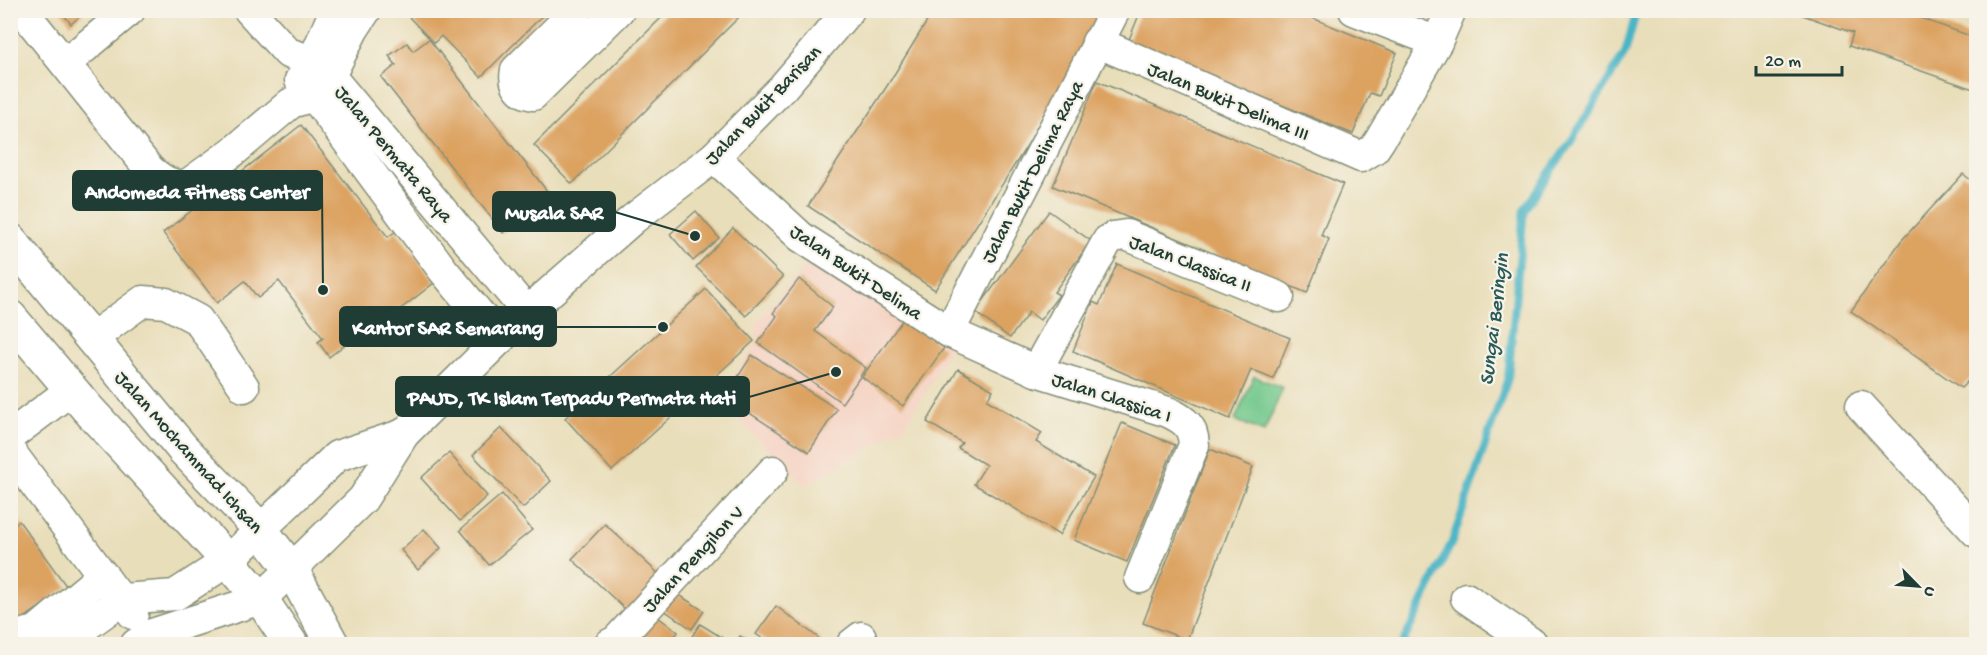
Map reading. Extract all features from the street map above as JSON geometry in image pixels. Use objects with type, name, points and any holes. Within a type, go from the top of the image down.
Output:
[{"type":"main road","name":"Jalan Mochammad Ichsan","points":[[10,240],[183,449],[261,530],[292,570],[332,645]]},
{"type":"main road","points":[[10,317],[71,390],[261,599],[291,645]]},
{"type":"street","points":[[22,10],[150,170],[165,182],[178,186],[187,185],[234,151],[352,30],[366,10]]},
{"type":"street","points":[[66,63],[130,10]]},
{"type":"street","name":"Jalan Permata Raya","points":[[249,10],[306,79],[443,270],[500,339]]},
{"type":"street","points":[[306,79],[335,10]]},
{"type":"street","points":[[577,10],[516,69],[514,77],[517,86],[523,92],[533,95],[619,10]]},
{"type":"street","name":"Jalan Bukit Barisan","points":[[261,599],[363,499],[404,434],[527,312],[633,219],[714,157],[783,87],[849,10]]},
{"type":"street","name":"Jalan Bukit Delima Raya","points":[[949,332],[1115,10]]},
{"type":"street","points":[[1354,10],[1437,42],[1451,10]]},
{"type":"street","name":"Jalan Bukit Delima III","points":[[1097,42],[1361,157],[1374,149],[1380,140],[1437,42]]},
{"type":"street","name":"Jalan Permata Raya","points":[[306,79],[527,312]]},
{"type":"street","name":"Jalan Bukit Delima","points":[[714,157],[801,237],[949,332]]},
{"type":"street","name":"Jalan Classica II","points":[[1035,371],[1108,240],[1113,237],[1126,235],[1279,297]]},
{"type":"street","points":[[92,338],[143,301],[166,303],[198,320],[244,387]]},
{"type":"street","name":"Jalan Classica I","points":[[949,332],[1035,371],[1168,412],[1186,420],[1194,433],[1194,445],[1140,578]]},
{"type":"street","points":[[71,390],[13,455],[102,576],[123,599],[147,641],[261,599]]},
{"type":"street","points":[[1861,406],[1977,532]]},
{"type":"street","name":"Jalan Bukit Barisan","points":[[123,599],[175,595],[228,561],[337,456],[404,434]]},
{"type":"street","name":"Jalan Pengilon V","points":[[610,645],[773,471]]},
{"type":"street","points":[[10,637],[36,631],[102,576]]},
{"type":"street","points":[[1466,598],[1533,645]]},
{"type":"street","points":[[61,645],[123,599]]},
{"type":"shaded area","points":[[808,262],[952,345],[905,427],[805,486],[717,399],[758,341],[755,324]]},
{"type":"green space","points":[[1254,376],[1283,388],[1264,432],[1235,420]]},
{"type":"building","points":[[60,10],[87,10],[71,24]]},
{"type":"building","points":[[402,10],[548,10],[481,77],[441,36],[434,43]]},
{"type":"building","points":[[669,10],[746,10],[572,184],[534,145]]},
{"type":"building","points":[[934,10],[1104,10],[1056,100],[935,290],[808,206]]},
{"type":"building","points":[[1141,10],[1293,10],[1397,53],[1379,96],[1370,93],[1353,134],[1128,42]]},
{"type":"building","points":[[1789,10],[1898,10],[1976,38],[1976,90],[1849,46],[1853,33]]},
{"type":"building","points":[[429,39],[550,195],[503,233],[381,77],[396,65],[389,56],[407,43],[413,51]]},
{"type":"building","points":[[1097,81],[1343,184],[1321,235],[1329,239],[1307,293],[1053,186]]},
{"type":"building","points":[[301,125],[388,237],[396,231],[435,282],[384,322],[381,317],[329,357],[318,342],[323,338],[279,281],[258,298],[245,281],[217,303],[163,233]]},
{"type":"building","points":[[1963,174],[1976,184],[1976,373],[1961,388],[1851,311],[1901,241]]},
{"type":"building","points":[[696,211],[719,238],[693,261],[670,234]]},
{"type":"building","points":[[1049,211],[1091,241],[1054,292],[1059,295],[1040,320],[1029,312],[1010,338],[975,312]]},
{"type":"building","points":[[733,228],[783,277],[746,316],[696,267]]},
{"type":"building","points":[[1117,264],[1290,338],[1273,379],[1251,370],[1230,419],[1073,351],[1093,302],[1099,305]]},
{"type":"building","points":[[799,279],[833,307],[815,331],[866,368],[842,403],[758,343],[777,316],[773,313]]},
{"type":"building","points":[[706,289],[754,341],[612,471],[565,418]]},
{"type":"building","points":[[903,319],[944,348],[903,406],[862,377]]},
{"type":"building","points":[[752,355],[837,409],[809,452],[725,397]]},
{"type":"building","points":[[958,369],[993,390],[987,400],[1042,433],[1036,442],[1094,477],[1059,535],[974,484],[986,465],[958,448],[962,443],[927,422]]},
{"type":"building","points":[[1122,423],[1175,445],[1127,562],[1074,540]]},
{"type":"building","points":[[501,428],[551,481],[523,508],[473,455]]},
{"type":"building","points":[[1210,449],[1253,467],[1187,640],[1143,623]]},
{"type":"building","points":[[449,453],[487,496],[460,521],[421,478]]},
{"type":"building","points":[[502,494],[532,530],[489,565],[460,530]]},
{"type":"building","points":[[19,521],[67,587],[12,627],[10,527]]},
{"type":"building","points":[[605,524],[662,577],[629,613],[572,559]]},
{"type":"building","points":[[424,529],[441,548],[418,570],[401,550]]},
{"type":"building","points":[[673,591],[704,611],[692,629],[661,608]]},
{"type":"building","points":[[776,606],[820,639],[815,644],[770,644],[756,634]]},
{"type":"building","points":[[651,612],[678,632],[669,644],[642,644],[633,637]]},
{"type":"building","points":[[700,624],[726,640],[723,644],[687,644]]},
{"type":"building","points":[[740,636],[755,644],[735,644]]},
{"type":"waterway","name":"Sungai Beringin","points":[[1402,644],[1452,542],[1508,378],[1524,210],[1570,143],[1625,53],[1637,10]]},
{"type":"place","name":"Musala SAR","points":[[695,236]]},
{"type":"place","name":"Andomeda Fitness Center","points":[[323,290]]},
{"type":"place","name":"Kantor SAR Semarang","points":[[663,327]]},
{"type":"place","name":"PAUD, TK Islam Terpadu Permata Hati","points":[[836,372]]}]
